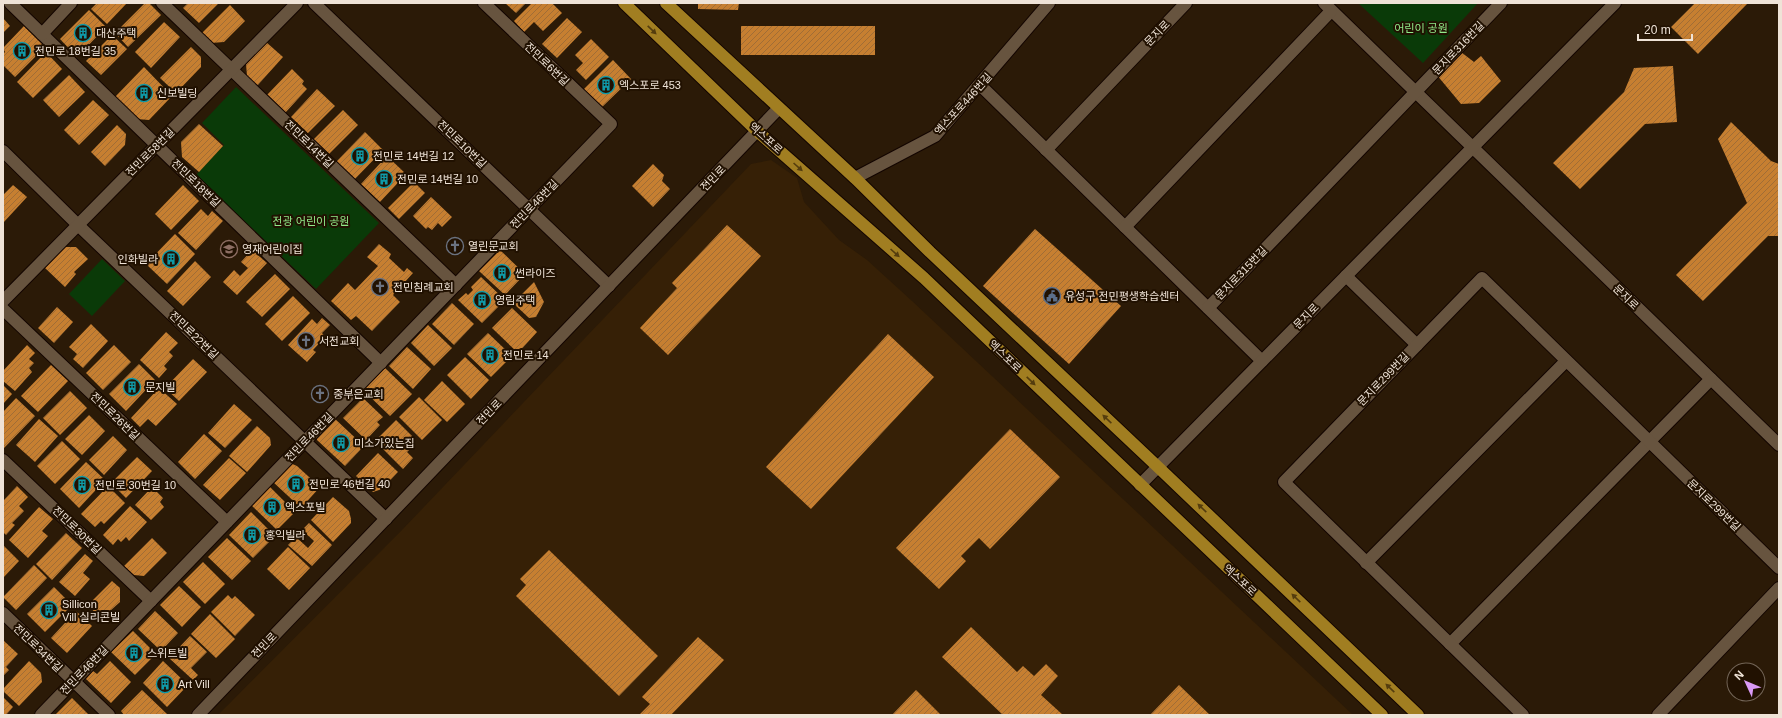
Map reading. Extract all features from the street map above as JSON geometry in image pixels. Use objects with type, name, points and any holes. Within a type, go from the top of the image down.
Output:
[{"type":"main road","name":"엑스포로","points":[[624,3],[757,131],[924,278],[1382,715]]},
{"type":"main road","points":[[666,3],[855,178],[1010,328],[1418,715]]},
{"type":"street","name":"전민로18번길","points":[[10,3],[381,363]]},
{"type":"street","name":"전민로14번길","points":[[162,3],[456,285]]},
{"type":"street","name":"전민로58번길","points":[[3,301],[297,3]]},
{"type":"street","name":"전민로10번길","points":[[314,3],[530,208],[609,286]]},
{"type":"street","name":"전민로6번길","points":[[484,3],[611,124]]},
{"type":"street","name":"엑스포로446번길","points":[[855,178],[935,136],[1049,3]]},
{"type":"street","name":"문지로","points":[[1046,150],[1186,3]]},
{"type":"street","name":"문지로316번길","points":[[1415,92],[1502,3]]},
{"type":"street","name":"문지로","points":[[1140,485],[1614,3]]},
{"type":"street","points":[[42,34],[63,6]]},
{"type":"street","name":"문지로","points":[[1125,227],[1328,7],[1779,445]]},
{"type":"street","name":"문지로315번길","points":[[980,85],[1208,308],[1415,92]]},
{"type":"street","name":"전민로","points":[[198,715],[779,108]]},
{"type":"street","name":"전민로46번길","points":[[41,715],[611,124]]},
{"type":"street","name":"전민로22번길","points":[[3,151],[78,225],[386,519]]},
{"type":"street","points":[[1346,276],[1417,345]]},
{"type":"street","name":"문지로299번길","points":[[1523,715],[1284,482],[1482,278],[1779,568]]},
{"type":"street","points":[[1208,308],[1262,361]]},
{"type":"street","name":"전민로26번길","points":[[3,309],[227,522]]},
{"type":"street","points":[[1366,563],[1566,361]]},
{"type":"street","points":[[1450,644],[1711,379]]},
{"type":"street","name":"전민로30번길","points":[[3,460],[151,601]]},
{"type":"street","points":[[1658,715],[1779,588]]},
{"type":"street","name":"전민로34번길","points":[[3,613],[108,715]]},
{"type":"shaded area","points":[[771,160],[797,178],[804,202],[839,240],[867,260],[912,301],[1353,715],[218,715],[403,529],[751,164]]},
{"type":"green space","name":"어린이 공원","points":[[1358,3],[1478,3],[1423,63]]},
{"type":"green space","name":"전광 어린이 공원","points":[[236,87],[379,223],[316,289],[196,175],[224,145],[202,123]]},
{"type":"green space","points":[[102,259],[125,281],[92,316],[69,294]]},
{"type":"building","points":[[97,3],[127,3],[107,24],[91,9]]},
{"type":"building","points":[[145,3],[149,3],[161,15],[128,47],[115,33]]},
{"type":"building","points":[[188,3],[219,3],[199,23],[183,8]]},
{"type":"building","points":[[505,3],[526,3],[516,13]]},
{"type":"building","points":[[532,3],[552,3],[562,13],[543,31],[534,22],[524,32],[514,21]]},
{"type":"building","points":[[698,3],[739,3],[738,10],[698,9]]},
{"type":"building","points":[[1695,3],[1748,3],[1698,54],[1671,27]]},
{"type":"building","points":[[230,5],[245,21],[224,42],[211,43],[202,33]]},
{"type":"building","name":"대산주택","points":[[89,10],[106,27],[77,57],[60,39]]},
{"type":"building","points":[[3,18],[10,26],[3,33]]},
{"type":"building","points":[[567,18],[582,32],[557,58],[542,44]]},
{"type":"building","points":[[164,22],[180,37],[151,68],[135,52]]},
{"type":"building","name":"전민로 18번길 35","points":[[24,26],[45,47],[15,77],[3,65],[3,54],[5,52],[3,48]]},
{"type":"building","points":[[741,26],[875,26],[875,55],[741,55]]},
{"type":"building","points":[[112,35],[127,49],[101,75],[86,61]]},
{"type":"building","points":[[591,39],[609,57],[586,80],[576,70],[583,63],[575,55]]},
{"type":"building","points":[[266,42],[283,57],[257,86],[247,76],[246,64]]},
{"type":"building","points":[[191,47],[201,57],[201,67],[176,93],[160,78]]},
{"type":"building","points":[[1457,49],[1474,62],[1481,56],[1501,81],[1479,103],[1461,104],[1436,74]]},
{"type":"building","points":[[46,52],[62,69],[33,98],[17,82]]},
{"type":"building","name":"엑스포로 453","points":[[613,60],[631,79],[600,109],[582,91]]},
{"type":"building","points":[[1673,66],[1677,122],[1645,124],[1580,189],[1553,163],[1624,92],[1634,68]]},
{"type":"building","name":"신보빌딩","points":[[144,67],[172,96],[149,120],[137,119],[115,97]]},
{"type":"building","points":[[292,69],[304,81],[302,84],[307,89],[285,113],[266,96]]},
{"type":"building","points":[[69,75],[85,92],[59,117],[43,100]]},
{"type":"building","points":[[317,89],[335,106],[307,134],[290,118]]},
{"type":"building","points":[[93,100],[109,115],[79,145],[64,130]]},
{"type":"building","points":[[343,110],[358,125],[328,155],[313,140]]},
{"type":"building","points":[[1731,122],[1771,161],[1779,164],[1779,236],[1768,236],[1703,301],[1676,275],[1747,203],[1718,139]]},
{"type":"building","points":[[199,124],[223,146],[199,172],[182,157],[181,142]]},
{"type":"building","points":[[117,125],[126,134],[125,145],[105,166],[91,152]]},
{"type":"building","name":"전민로 14번길 12","points":[[365,132],[383,150],[354,180],[336,162]]},
{"type":"building","name":"전민로 14번길 10","points":[[387,156],[406,174],[380,202],[361,184]]},
{"type":"building","points":[[653,164],[664,175],[662,181],[670,189],[653,207],[632,186]]},
{"type":"building","points":[[414,182],[425,193],[399,219],[388,208]]},
{"type":"building","points":[[13,185],[27,197],[3,223],[3,195]]},
{"type":"building","points":[[183,185],[199,201],[171,230],[155,214]]},
{"type":"building","points":[[431,197],[452,217],[442,227],[438,223],[432,230],[428,227],[426,229],[413,216]]},
{"type":"building","points":[[201,209],[208,216],[212,211],[223,221],[196,250],[178,233]]},
{"type":"building","points":[[727,225],[761,256],[668,355],[640,328],[677,288],[672,283]]},
{"type":"building","name":"유성구 전민평생학습센터","points":[[1035,229],[1121,306],[1069,364],[983,286]]},
{"type":"building","name":"인화빌라","points":[[175,234],[195,254],[167,284],[146,264]]},
{"type":"building","name":"전민침례교회","points":[[379,244],[391,254],[389,258],[404,272],[407,268],[413,273],[393,295],[400,302],[372,331],[356,316],[351,320],[331,301],[348,283],[355,290],[378,266],[367,257]]},
{"type":"building","points":[[65,247],[76,247],[88,259],[74,272],[76,274],[65,287],[45,268]]},
{"type":"building","points":[[252,250],[267,263],[237,295],[223,282],[234,270],[240,276],[248,268],[241,262]]},
{"type":"building","name":"썬라이즈","points":[[500,250],[525,274],[505,295],[479,271]]},
{"type":"building","points":[[195,261],[211,277],[183,306],[167,291]]},
{"type":"building","points":[[275,274],[290,289],[262,317],[246,302]]},
{"type":"building","name":"영림주택","points":[[481,277],[505,300],[482,323],[458,300],[466,293],[468,295],[473,290],[471,287]]},
{"type":"building","points":[[534,282],[544,302],[536,317],[529,318],[513,303]]},
{"type":"building","points":[[293,296],[310,313],[282,341],[265,324]]},
{"type":"building","points":[[452,303],[474,324],[454,345],[432,324]]},
{"type":"building","points":[[57,307],[73,322],[54,343],[38,328]]},
{"type":"building","name":"전민로 14","points":[[512,308],[537,332],[518,353],[492,328]]},
{"type":"building","name":"서전교회","points":[[322,318],[330,325],[322,333],[325,337],[313,350],[316,352],[307,362],[288,345],[312,319],[317,324]]},
{"type":"building","points":[[91,324],[108,341],[83,368],[73,359],[77,354],[69,347]]},
{"type":"building","points":[[428,325],[452,348],[434,366],[411,343]]},
{"type":"building","points":[[166,332],[178,343],[169,352],[173,356],[164,366],[167,369],[159,378],[140,360]]},
{"type":"building","name":"전민로 14","points":[[488,333],[512,356],[491,377],[467,354]]},
{"type":"building","points":[[888,334],[934,377],[811,509],[766,467]]},
{"type":"building","points":[[27,345],[35,353],[29,359],[34,363],[29,368],[32,372],[15,391],[3,381],[3,371]]},
{"type":"building","points":[[114,345],[131,362],[103,390],[86,373]]},
{"type":"building","points":[[407,347],[431,369],[413,389],[389,366]]},
{"type":"building","points":[[465,357],[489,380],[471,399],[447,375]]},
{"type":"building","points":[[193,359],[207,372],[179,401],[165,388]]},
{"type":"building","name":"문지빌","points":[[139,364],[155,380],[126,411],[109,394]]},
{"type":"building","points":[[51,365],[68,381],[38,412],[21,396]]},
{"type":"building","points":[[385,368],[412,394],[390,416],[363,390]]},
{"type":"building","points":[[442,381],[465,404],[447,422],[424,400]]},
{"type":"building","points":[[3,385],[12,394],[3,404]]},
{"type":"building","points":[[159,388],[177,404],[156,426],[148,419],[140,427],[131,418]]},
{"type":"building","points":[[70,391],[87,408],[60,435],[43,418]]},
{"type":"building","points":[[419,397],[442,420],[422,440],[399,417]]},
{"type":"building","points":[[16,398],[35,416],[4,448],[3,412]]},
{"type":"building","points":[[363,398],[383,417],[377,422],[380,425],[366,440],[343,418]]},
{"type":"building","points":[[234,404],[252,420],[225,448],[208,433]]},
{"type":"building","points":[[89,415],[105,431],[82,455],[65,439]]},
{"type":"building","name":"미소가있는집","points":[[334,418],[364,446],[345,466],[317,440],[317,436]]},
{"type":"building","points":[[39,419],[58,436],[35,462],[16,445]]},
{"type":"building","points":[[396,420],[415,439],[407,447],[410,449],[407,452],[413,458],[403,469],[375,441]]},
{"type":"building","points":[[257,426],[270,438],[271,445],[247,472],[229,456]]},
{"type":"building","points":[[1010,429],[1060,477],[990,549],[979,538],[961,556],[966,561],[939,589],[896,548]]},
{"type":"building","points":[[204,434],[222,451],[195,479],[178,462]]},
{"type":"building","points":[[113,436],[127,450],[104,475],[89,460]]},
{"type":"building","points":[[62,441],[80,459],[55,484],[37,466]]},
{"type":"building","points":[[378,453],[398,472],[382,489],[373,492],[356,476]]},
{"type":"building","points":[[137,457],[152,471],[126,498],[111,483]]},
{"type":"building","points":[[229,458],[246,473],[220,500],[203,485]]},
{"type":"building","name":"전민로 30번길 10","points":[[86,462],[105,480],[79,508],[60,489]]},
{"type":"building","name":"전민로 46번길 40","points":[[290,463],[297,466],[320,487],[301,508],[272,481]]},
{"type":"building","name":"엑스포빌","points":[[267,484],[295,512],[277,530],[249,503]]},
{"type":"building","points":[[17,486],[28,497],[19,506],[24,511],[12,523],[15,525],[6,535],[3,532],[3,501]]},
{"type":"building","points":[[108,486],[125,503],[104,524],[101,521],[95,527],[81,514]]},
{"type":"building","points":[[152,487],[163,498],[160,502],[164,507],[151,520],[135,505]]},
{"type":"building","points":[[333,497],[349,511],[351,523],[333,542],[311,520]]},
{"type":"building","points":[[130,506],[147,522],[129,541],[126,537],[121,542],[118,539],[113,545],[103,535]]},
{"type":"building","points":[[39,507],[53,519],[42,531],[48,536],[28,558],[9,540]]},
{"type":"building","name":"홍익빌라","points":[[251,512],[275,536],[253,558],[229,535]]},
{"type":"building","points":[[309,523],[332,545],[312,566],[288,545],[296,537],[308,548],[314,541],[302,530]]},
{"type":"building","points":[[66,533],[82,548],[52,580],[36,564]]},
{"type":"building","points":[[152,538],[167,553],[144,576],[134,575],[124,566]]},
{"type":"building","points":[[227,538],[251,561],[232,580],[208,557]]},
{"type":"building","points":[[3,545],[19,561],[3,578]]},
{"type":"building","points":[[288,547],[310,568],[289,590],[267,569]]},
{"type":"building","points":[[549,550],[658,656],[619,696],[516,596],[526,585],[520,579]]},
{"type":"building","points":[[85,554],[93,561],[83,573],[90,579],[75,596],[59,582]]},
{"type":"building","points":[[203,562],[225,584],[205,604],[183,582]]},
{"type":"building","points":[[34,565],[47,578],[16,610],[3,597]]},
{"type":"building","points":[[112,581],[120,588],[120,602],[101,619],[88,605]]},
{"type":"building","points":[[179,586],[201,607],[182,627],[160,605]]},
{"type":"building","name":"Sillicon Vill 실리콘빌","points":[[54,587],[72,605],[45,632],[27,614]]},
{"type":"building","points":[[228,595],[232,599],[235,596],[255,615],[235,636],[211,612]]},
{"type":"building","points":[[76,611],[92,626],[67,653],[51,638]]},
{"type":"building","points":[[155,611],[178,633],[161,651],[138,629]]},
{"type":"building","points":[[210,614],[235,639],[216,658],[191,634]]},
{"type":"building","points":[[971,627],[1017,672],[1023,666],[1034,676],[1046,664],[1058,676],[1041,695],[1063,715],[1003,715],[942,657]]},
{"type":"building","name":"스위트빌","points":[[133,631],[156,654],[135,675],[111,652]]},
{"type":"building","points":[[190,636],[207,652],[191,668],[198,675],[193,680],[169,658]]},
{"type":"building","points":[[698,637],[724,660],[671,715],[639,715],[650,704],[642,697]]},
{"type":"building","points":[[3,640],[18,654],[6,667],[9,670],[3,676]]},
{"type":"building","points":[[29,661],[41,673],[42,682],[19,706],[3,691],[3,689]]},
{"type":"building","points":[[110,661],[131,682],[111,703],[86,679],[93,671],[97,674]]},
{"type":"building","name":"Art Vill","points":[[163,661],[188,685],[167,707],[143,683]]},
{"type":"building","points":[[1179,685],[1210,715],[1150,715]]},
{"type":"building","points":[[142,690],[167,714],[166,715],[124,715],[121,711]]},
{"type":"building","points":[[916,690],[941,715],[892,715]]},
{"type":"building","points":[[3,697],[13,707],[6,715],[3,715]]},
{"type":"building","points":[[72,698],[89,715],[55,715]]},
{"type":"place","name":"대산주택","points":[[83,33]]},
{"type":"place","name":"전민로 18번길 35","points":[[22,51]]},
{"type":"place","name":"엑스포로 453","points":[[606,85]]},
{"type":"place","name":"신보빌딩","points":[[144,93]]},
{"type":"place","name":"전민로 14번길 12","points":[[360,156]]},
{"type":"place","name":"전민로 14번길 10","points":[[384,179]]},
{"type":"place","name":"열린문교회","points":[[455,246]]},
{"type":"place","name":"영재어린이집","points":[[229,249]]},
{"type":"place","name":"인화빌라","points":[[171,259]]},
{"type":"place","name":"썬라이즈","points":[[502,273]]},
{"type":"place","name":"전민침례교회","points":[[380,287]]},
{"type":"place","name":"유성구 전민평생학습센터","points":[[1052,296]]},
{"type":"place","name":"영림주택","points":[[482,300]]},
{"type":"place","name":"서전교회","points":[[306,341]]},
{"type":"place","name":"전민로 14","points":[[490,355]]},
{"type":"place","name":"문지빌","points":[[132,387]]},
{"type":"place","name":"중부은교회","points":[[320,394]]},
{"type":"place","name":"미소가있는집","points":[[341,443]]},
{"type":"place","name":"전민로 46번길 40","points":[[296,484]]},
{"type":"place","name":"전민로 30번길 10","points":[[82,485]]},
{"type":"place","name":"엑스포빌","points":[[272,507]]},
{"type":"place","name":"홍익빌라","points":[[252,535]]},
{"type":"place","name":"Sillicon Vill 실리콘빌","points":[[49,610]]},
{"type":"place","name":"스위트빌","points":[[134,653]]},
{"type":"place","name":"Art Vill","points":[[165,684]]}]
